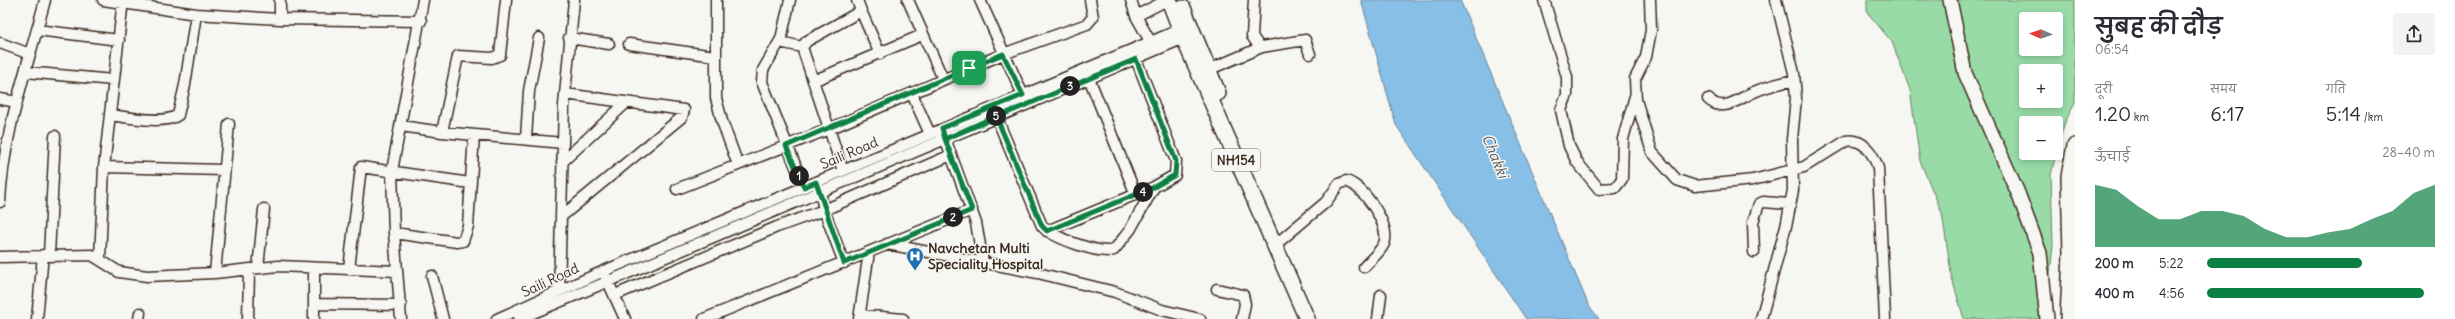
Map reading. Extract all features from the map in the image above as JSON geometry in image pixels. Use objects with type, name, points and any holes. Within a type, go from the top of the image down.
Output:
[{"type":"highway","name":"NH154","points":[[1168,0],[1208,70],[1281,240],[1318,319]]},
{"type":"highway","name":"NH154","points":[[1180,0],[1187,32],[1307,319]]},
{"type":"highway","points":[[2068,319],[2071,253],[2069,176],[2075,146]]},
{"type":"main road","points":[[1950,0],[1964,73],[1975,102],[2018,192],[2040,253],[2047,319]]},
{"type":"street","points":[[0,202],[1,172],[17,102],[45,0]]},
{"type":"street","points":[[103,0],[123,1],[196,14],[280,19],[421,21]]},
{"type":"street","points":[[280,0],[280,19]]},
{"type":"street","points":[[401,319],[394,233],[392,171],[424,0]]},
{"type":"street","points":[[442,132],[458,56],[492,58],[500,55],[506,0]]},
{"type":"street","points":[[559,291],[565,94],[569,38],[574,0]]},
{"type":"street","points":[[716,0],[718,109],[738,165]]},
{"type":"street","points":[[790,0],[780,42],[763,70],[762,82],[786,146],[804,187]]},
{"type":"street","points":[[857,0],[880,54]]},
{"type":"street","points":[[908,0],[922,35],[943,80]]},
{"type":"street","points":[[980,0],[1003,54],[1023,95]]},
{"type":"street","points":[[677,189],[829,129],[1003,54],[1087,24],[1093,17],[1090,0]]},
{"type":"street","points":[[1131,0],[1136,16],[1150,41]]},
{"type":"street","points":[[1136,16],[1168,0]]},
{"type":"street","points":[[1254,0],[1252,36],[1258,45],[1262,46]]},
{"type":"street","points":[[1544,0],[1567,77],[1568,89],[1560,110],[1569,146],[1577,162],[1599,188],[1615,188],[1622,179],[1623,139],[1636,94]]},
{"type":"street","points":[[1650,0],[1650,37],[1646,57],[1635,79],[1636,94],[1652,152],[1677,180],[1685,184],[1695,186],[1738,183],[1793,170],[1812,164],[1846,141],[1858,141],[1870,150],[1878,168],[1885,319]]},
{"type":"street","points":[[1761,319],[1790,204],[1793,170],[1792,139],[1796,98],[1794,80],[1776,0]]},
{"type":"street","points":[[100,258],[104,167],[123,1]]},
{"type":"street","points":[[802,47],[807,41],[861,11]]},
{"type":"street","points":[[110,115],[169,119],[178,114],[185,85],[196,14]]},
{"type":"street","points":[[37,30],[119,40]]},
{"type":"street","points":[[519,319],[606,276],[820,192],[996,116],[1136,59],[1187,32]]},
{"type":"street","name":"Saili Road","points":[[497,319],[559,291],[606,276],[804,187],[1150,41],[1187,32]]},
{"type":"street","points":[[813,81],[922,35]]},
{"type":"street","points":[[526,139],[529,91],[539,38]]},
{"type":"street","points":[[569,38],[609,44]]},
{"type":"street","points":[[1208,70],[1262,46],[1305,40],[1310,54]]},
{"type":"street","points":[[780,42],[802,47]]},
{"type":"street","points":[[0,43],[30,54]]},
{"type":"street","points":[[629,44],[716,56]]},
{"type":"street","points":[[802,47],[844,171]]},
{"type":"street","points":[[1047,231],[1154,187],[1175,175],[1176,161],[1136,59]]},
{"type":"street","points":[[26,72],[113,80]]},
{"type":"street","points":[[1089,78],[1136,194]]},
{"type":"street","points":[[1708,99],[1717,105],[1730,104],[1753,92],[1794,80]]},
{"type":"street","points":[[562,216],[684,114],[684,110],[678,108],[626,104],[565,94]]},
{"type":"street","points":[[912,94],[930,134]]},
{"type":"street","points":[[0,98],[17,102]]},
{"type":"street","points":[[562,162],[626,104]]},
{"type":"street","points":[[996,116],[1042,226],[1047,231],[1103,252],[1114,250],[1130,230],[1154,187]]},
{"type":"street","points":[[215,273],[223,170],[229,124]]},
{"type":"street","points":[[401,126],[442,132],[563,143]]},
{"type":"street","points":[[942,128],[972,210],[984,262]]},
{"type":"street","points":[[394,233],[464,241],[468,226],[474,135]]},
{"type":"street","points":[[37,319],[46,255],[55,136]]},
{"type":"street","points":[[615,295],[777,227],[824,210],[951,155]]},
{"type":"street","points":[[104,167],[223,170]]},
{"type":"street","points":[[349,269],[361,167],[470,183]]},
{"type":"street","points":[[1281,240],[1326,202],[1339,184],[1346,181],[1356,186],[1371,202],[1377,212],[1385,235],[1384,244],[1364,266]]},
{"type":"street","points":[[816,182],[824,210],[844,263]]},
{"type":"street","points":[[1754,252],[1754,222],[1759,204],[1763,202],[1790,204]]},
{"type":"street","points":[[248,319],[254,269],[264,209]]},
{"type":"street","points":[[704,319],[972,210]]},
{"type":"street","points":[[887,244],[984,262],[1115,292],[1162,310],[1200,319]]},
{"type":"street","points":[[869,252],[859,317],[903,319]]},
{"type":"street","points":[[0,257],[92,255],[100,258],[116,270],[131,275],[165,276],[215,273],[278,266],[397,272]]},
{"type":"street","points":[[314,268],[314,319]]},
{"type":"street","points":[[432,276],[443,319]]},
{"type":"street","points":[[606,276],[625,319]]},
{"type":"street","points":[[1217,289],[1243,295],[1245,304],[1242,319]]},
{"type":"street","points":[[1378,319],[1381,295]]},
{"type":"street","points":[[314,304],[401,305]]},
{"type":"green space","points":[[1867,0],[2075,0],[2075,103],[2063,128],[2063,116],[2019,116],[2019,160],[2054,160],[2051,175],[2053,246],[2045,319],[1964,319],[1952,279],[1942,213],[1920,161],[1910,90],[1892,42],[1867,12]]},
{"type":"water","name":"Chakki","points":[[1361,0],[1460,0],[1588,304],[1599,319],[1526,319],[1396,125]]},
{"type":"place","name":"Navchetan Multi Speciality Hospital","points":[[915,271]]},
{"type":"route","points":[[969,68],[912,94],[786,146],[804,187],[816,182],[824,210],[844,263],[972,210],[945,139],[996,116],[1136,59],[1176,161],[1175,175],[1154,187],[1070,223],[1047,231],[1042,226],[996,116],[945,139],[942,128],[1023,95],[1003,54],[969,68]]}]
